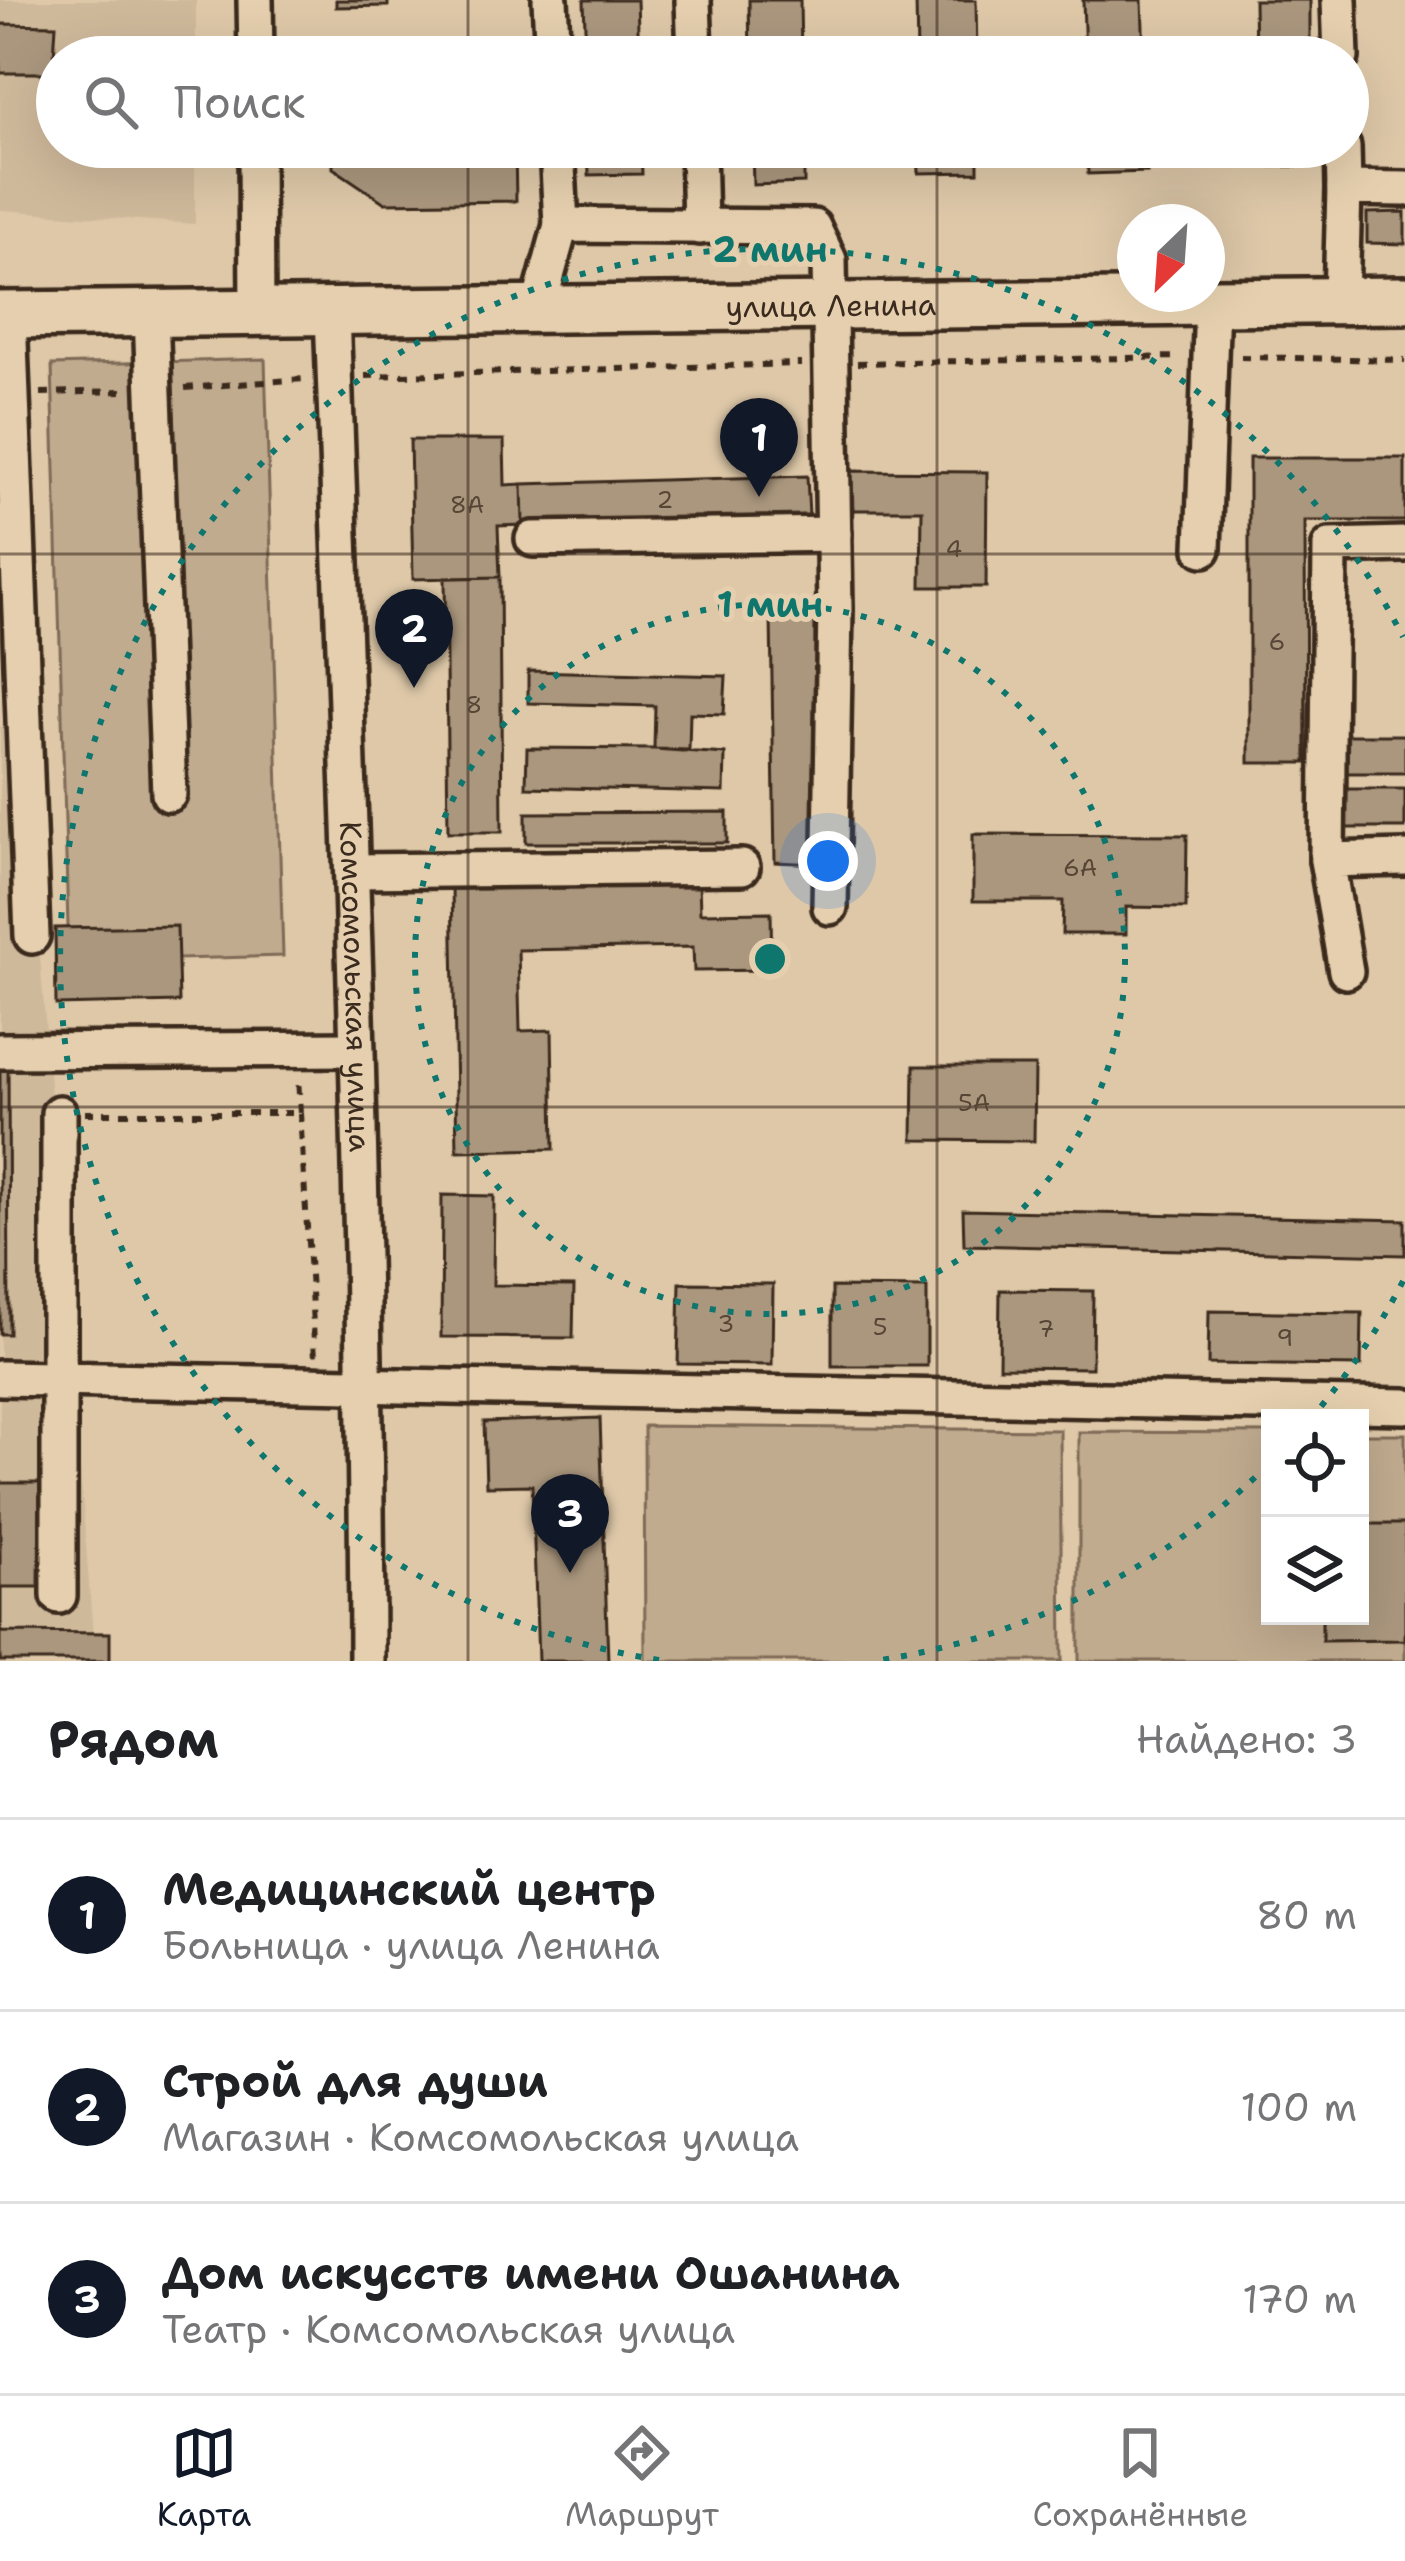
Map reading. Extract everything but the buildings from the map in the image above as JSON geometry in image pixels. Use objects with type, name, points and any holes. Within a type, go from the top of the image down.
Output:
[{"type":"main road","name":"улица Ленина","points":[[1225,303],[1405,300]]},
{"type":"main road","name":"улица Ленина","points":[[4,315],[1117,304]]},
{"type":"street","points":[[255,0],[256,36]]},
{"type":"street","points":[[550,0],[552,36]]},
{"type":"street","points":[[694,0],[695,36]]},
{"type":"street","points":[[1339,0],[1340,36]]},
{"type":"street","points":[[256,168],[257,313]]},
{"type":"street","points":[[538,309],[561,225],[558,168]]},
{"type":"street","points":[[699,168],[700,227]]},
{"type":"street","points":[[1341,300],[1344,168]]},
{"type":"street","points":[[1344,188],[1405,189]]},
{"type":"street","points":[[561,225],[813,226],[829,260],[836,608],[830,907]]},
{"type":"street","name":"Комсомольская улица","points":[[332,312],[353,871],[367,1661]]},
{"type":"street","points":[[1203,549],[1212,312]]},
{"type":"street","points":[[151,314],[169,794]]},
{"type":"street","points":[[4,315],[32,936]]},
{"type":"street","points":[[533,539],[834,534]]},
{"type":"street","points":[[1346,971],[1327,860],[1330,547],[1405,544]]},
{"type":"street","points":[[1327,860],[1405,858]]},
{"type":"street","points":[[353,871],[742,867]]},
{"type":"street","points":[[0,1051],[356,1049]]},
{"type":"street","points":[[59,1113],[59,1596]]},
{"type":"street","points":[[0,1378],[1405,1406]]},
{"type":"path","points":[[11,393],[154,390],[335,377],[831,363],[1210,357],[1405,360]]},
{"type":"path","points":[[297,1050],[316,1384]]},
{"type":"path","points":[[59,1113],[300,1113]]},
{"type":"shaded area","points":[[0,0],[196,0],[196,36],[36,36],[36,168],[195,168],[195,224],[0,210]]},
{"type":"shaded area","points":[[265,359],[283,956],[69,962],[52,365]]},
{"type":"shaded area","points":[[22,725],[95,1661],[0,1661],[0,727]]},
{"type":"shaded area","points":[[644,1426],[1060,1430],[1062,1661],[645,1661]]},
{"type":"shaded area","points":[[1079,1432],[1261,1433],[1261,1625],[1369,1625],[1369,1434],[1405,1434],[1405,1661],[1079,1661]]},
{"type":"place","name":"Медицинский центр","points":[[759,497]]},
{"type":"place","name":"Строй для души","points":[[414,688]]},
{"type":"place","name":"Дом искусств имени Ошанина","points":[[570,1573]]}]
